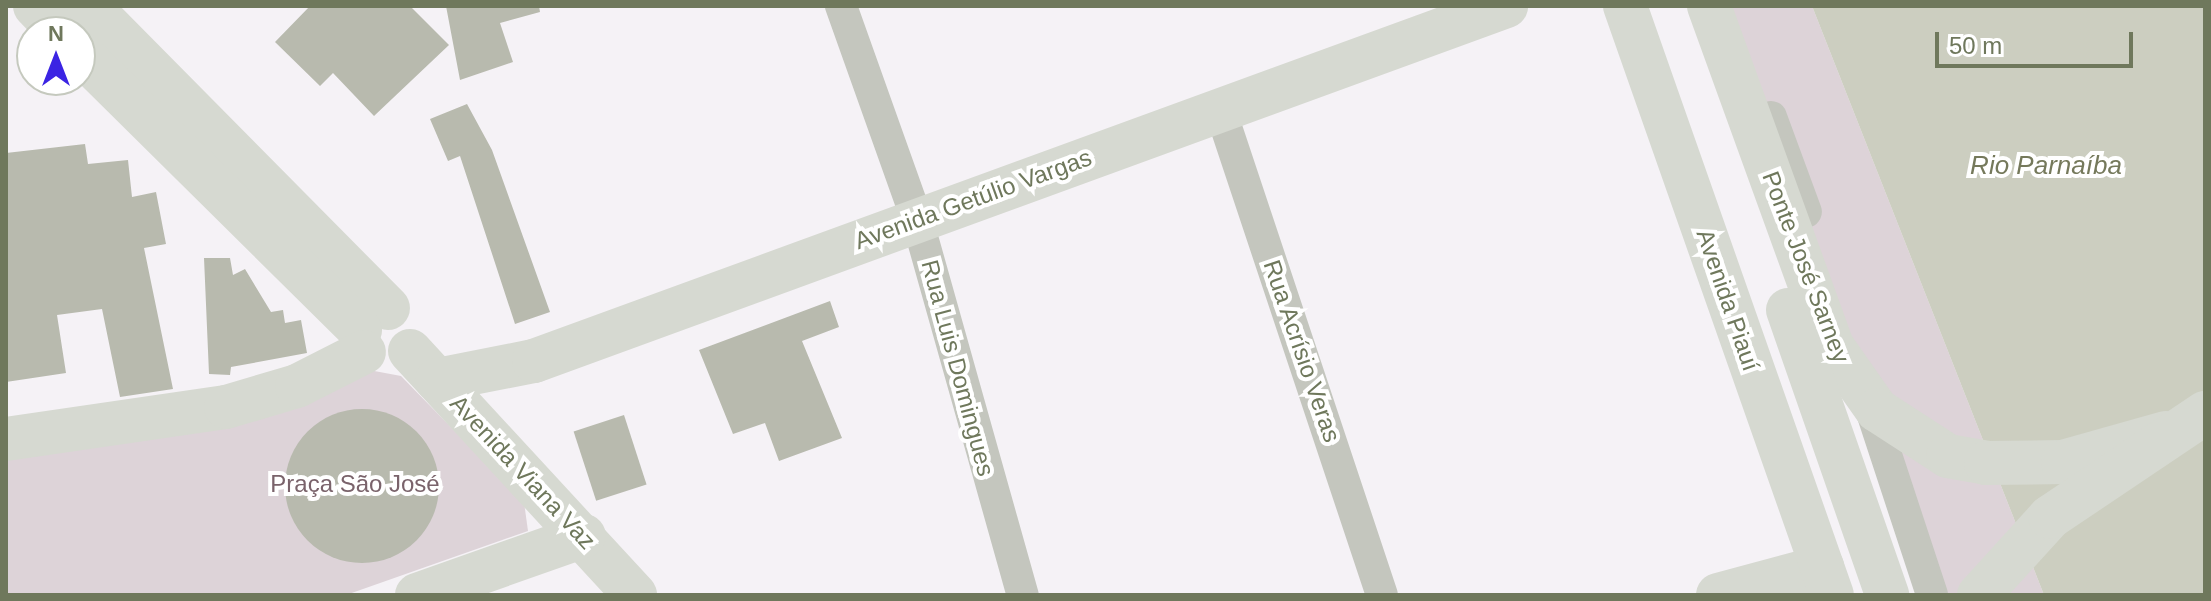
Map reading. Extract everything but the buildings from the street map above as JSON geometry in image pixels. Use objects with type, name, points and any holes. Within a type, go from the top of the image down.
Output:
[{"type":"street","points":[[6,439],[226,407],[297,386],[371,330],[195,141],[89,6]]},
{"type":"street","name":"Rua Luis Domingues","points":[[841,6],[917,219],[1023,595]]},
{"type":"street","name":"Avenida Getúlio Vargas","points":[[371,330],[387,363],[424,366],[534,361],[1506,6]]},
{"type":"street","name":"Avenida Piauí","points":[[1625,6],[1827,581]]},
{"type":"street","points":[[1681,6],[1887,595]]},
{"type":"street","name":"Ponte José Sarney","points":[[1709,6],[1832,346],[1877,410],[1948,456],[2027,466],[2166,433]]},
{"type":"street","points":[[1727,6],[1790,164],[1932,595]]},
{"type":"street","points":[[96,65],[195,141]]},
{"type":"street","name":"Rua Acrísio Veras","points":[[1220,109],[1382,595]]},
{"type":"street","name":"Avenida Viana Vaz","points":[[424,366],[584,536],[635,595]]},
{"type":"street","name":"Ponte José Sarney","points":[[1979,595],[2050,517],[2166,433],[2205,413]]},
{"type":"street","points":[[1874,419],[1859,423],[1916,595]]},
{"type":"street","points":[[417,595],[584,536]]},
{"type":"street","points":[[1718,595],[1827,581]]},
{"type":"green space","points":[[1727,6],[1812,6],[2044,595],[1932,595]]},
{"type":"green space","name":"Praça São José","points":[[369,370],[401,376],[524,502],[528,531],[346,595],[6,595],[6,459]]},
{"type":"water","name":"Rio Parnaíba","points":[[1812,6],[2205,6],[2205,595],[2044,595]]}]
